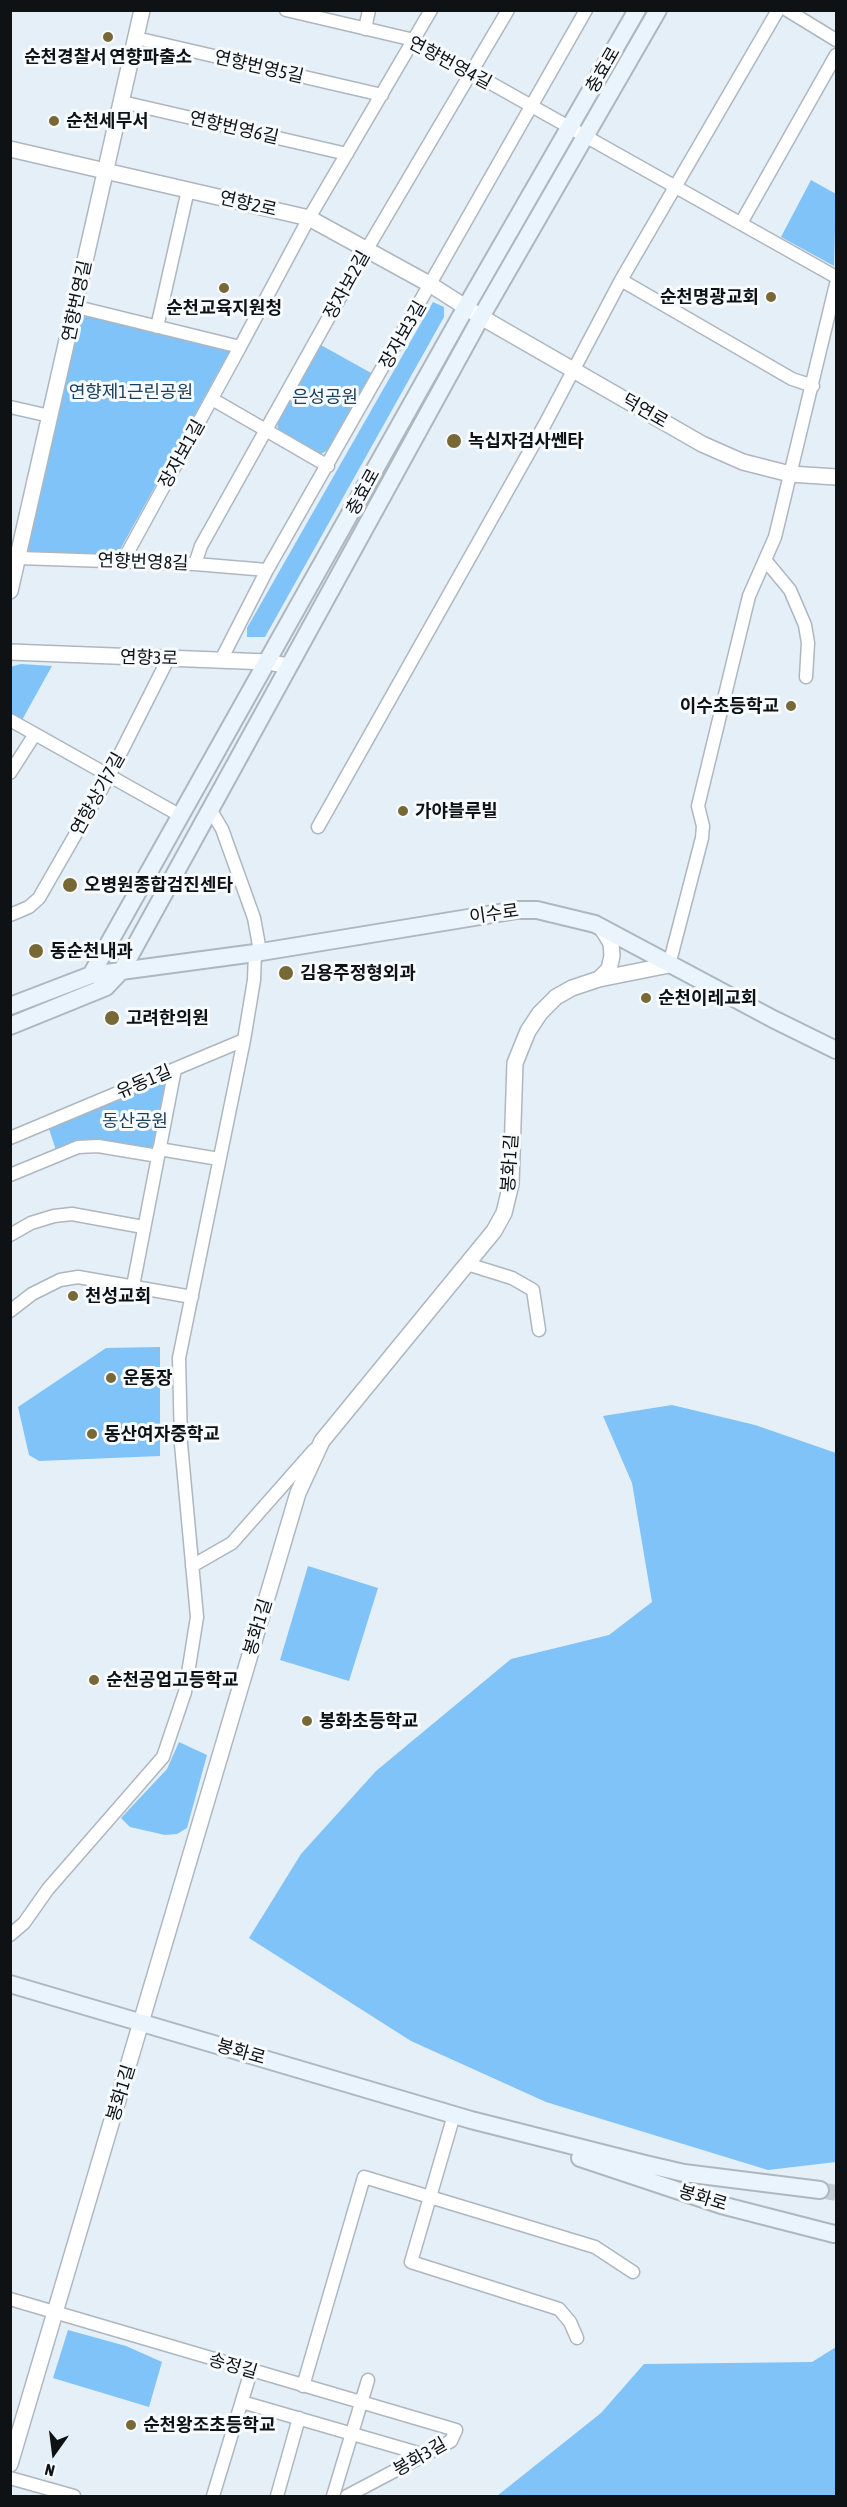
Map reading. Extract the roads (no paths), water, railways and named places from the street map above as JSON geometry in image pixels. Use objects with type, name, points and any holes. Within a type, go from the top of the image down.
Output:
[{"type":"main road","name":"충효로","points":[[91,975],[466,308],[637,10]]},
{"type":"main road","name":"충효로","points":[[122,970],[143,937],[210,809],[481,317],[658,10]]},
{"type":"main road","name":"이수로","points":[[10,1006],[91,975],[257,952],[517,910],[557,914],[601,927],[669,965],[837,1050]]},
{"type":"main road","points":[[143,937],[145,959],[158,965]]},
{"type":"main road","points":[[10,1026],[106,987],[122,970]]},
{"type":"main road","name":"봉화로","points":[[10,1984],[471,2120],[664,2169],[820,2190]]},
{"type":"main road","name":"봉화로","points":[[471,2120],[712,2202],[834,2234]]},
{"type":"street","name":"연향번영길","points":[[10,591],[142,10]]},
{"type":"street","points":[[365,29],[369,10]]},
{"type":"street","points":[[309,218],[431,10]]},
{"type":"street","name":"장자보2길","points":[[195,564],[201,546],[367,249],[508,10]]},
{"type":"street","name":"장자보3길","points":[[221,660],[267,570],[586,10]]},
{"type":"street","points":[[318,827],[621,280],[778,10]]},
{"type":"street","points":[[787,10],[837,40]]},
{"type":"street","name":"연향번영4길","points":[[294,11],[414,40],[837,277]]},
{"type":"street","name":"연향번영5길","points":[[136,38],[382,95]]},
{"type":"street","points":[[741,223],[837,55]]},
{"type":"street","name":"연향번영6길","points":[[122,102],[347,154]]},
{"type":"street","name":"연향2로","points":[[10,149],[309,218],[431,285],[466,308]]},
{"type":"street","points":[[157,327],[188,190]]},
{"type":"street","name":"장자보1길","points":[[123,561],[309,218]]},
{"type":"street","points":[[621,280],[792,379],[813,386]]},
{"type":"street","points":[[669,965],[702,838],[703,826],[698,806],[749,596],[755,578],[766,561],[813,386],[837,284]]},
{"type":"street","points":[[76,307],[240,347]]},
{"type":"street","name":"덕연로","points":[[466,308],[702,444],[743,462],[790,474],[837,477]]},
{"type":"street","points":[[212,399],[328,466]]},
{"type":"street","points":[[10,407],[50,416]]},
{"type":"street","name":"연향번영8길","points":[[19,558],[195,564],[267,570]]},
{"type":"street","points":[[766,561],[790,590],[805,625],[808,643],[806,677]]},
{"type":"street","name":"연향3로","points":[[15,655],[221,660],[268,662],[288,666]]},
{"type":"street","name":"연향상가7길","points":[[10,915],[29,907],[39,898],[108,776],[168,659]]},
{"type":"street","points":[[10,720],[181,816]]},
{"type":"street","points":[[10,773],[35,734]]},
{"type":"street","points":[[10,1935],[24,1923],[48,1889],[155,1768],[170,1745],[185,1692],[196,1630],[181,1444],[179,1358],[244,1040],[257,952],[254,918],[222,829],[210,809]]},
{"type":"street","points":[[599,979],[609,969],[612,956],[611,943],[601,927]]},
{"type":"street","name":"봉화1길","points":[[11,2458],[298,1492],[322,1441],[494,1231],[504,1213],[511,1184],[514,1075],[521,1046],[540,1013],[556,997],[572,988],[599,979],[669,965]]},
{"type":"street","name":"유동1길","points":[[10,1138],[244,1040]]},
{"type":"street","points":[[133,1286],[175,1069]]},
{"type":"street","points":[[10,1175],[78,1147],[98,1146],[219,1159]]},
{"type":"street","points":[[10,1235],[31,1223],[54,1216],[72,1214],[143,1227]]},
{"type":"street","points":[[467,1264],[512,1278],[533,1290],[539,1330]]},
{"type":"street","points":[[10,1311],[32,1294],[60,1280],[78,1277],[192,1297]]},
{"type":"street","points":[[192,1566],[232,1544],[322,1441]]},
{"type":"street","points":[[454,2115],[411,2262],[559,2309],[570,2322],[577,2338]]},
{"type":"street","points":[[303,2386],[364,2177],[595,2247],[633,2272]]},
{"type":"street","name":"송정길","points":[[10,2299],[456,2430]]},
{"type":"street","points":[[213,2496],[251,2371]]},
{"type":"street","points":[[333,2496],[368,2380]]},
{"type":"street","points":[[242,2402],[425,2455]]},
{"type":"street","points":[[277,2496],[299,2418]]},
{"type":"street","name":"봉화3길","points":[[346,2496],[451,2441],[456,2430]]},
{"type":"street","points":[[10,2478],[42,2492],[74,2496]]},
{"type":"tunnel","points":[[820,2190],[836,2193]]},
{"type":"place","name":"순천경찰서 연향파출소","points":[[108,37]]},
{"type":"place","name":"순천세무서","points":[[54,121]]},
{"type":"place","name":"순천교육지원청","points":[[224,288]]},
{"type":"place","name":"순천명광교회","points":[[771,297]]},
{"type":"place","name":"녹십자검사쎈타","points":[[454,441]]},
{"type":"place","name":"이수초등학교","points":[[791,706]]},
{"type":"place","name":"가야블루빌","points":[[403,811]]},
{"type":"place","name":"오병원종합검진센타","points":[[70,885]]},
{"type":"place","name":"동순천내과","points":[[36,951]]},
{"type":"place","name":"김용주정형외과","points":[[286,973]]},
{"type":"place","name":"순천이레교회","points":[[646,998]]},
{"type":"place","name":"고려한의원","points":[[112,1018]]},
{"type":"place","name":"천성교회","points":[[73,1296]]},
{"type":"place","name":"운동장","points":[[111,1378]]},
{"type":"place","name":"동산여자중학교","points":[[92,1434]]},
{"type":"place","name":"순천공업고등학교","points":[[94,1680]]},
{"type":"place","name":"봉화초등학교","points":[[307,1721]]},
{"type":"place","name":"순천왕조초등학교","points":[[131,2425]]},
{"type":"park label","name":"연향제1근린공원","points":[[131,392]]},
{"type":"park label","name":"은성공원","points":[[325,397]]},
{"type":"park label","name":"동산공원","points":[[135,1121]]}]
